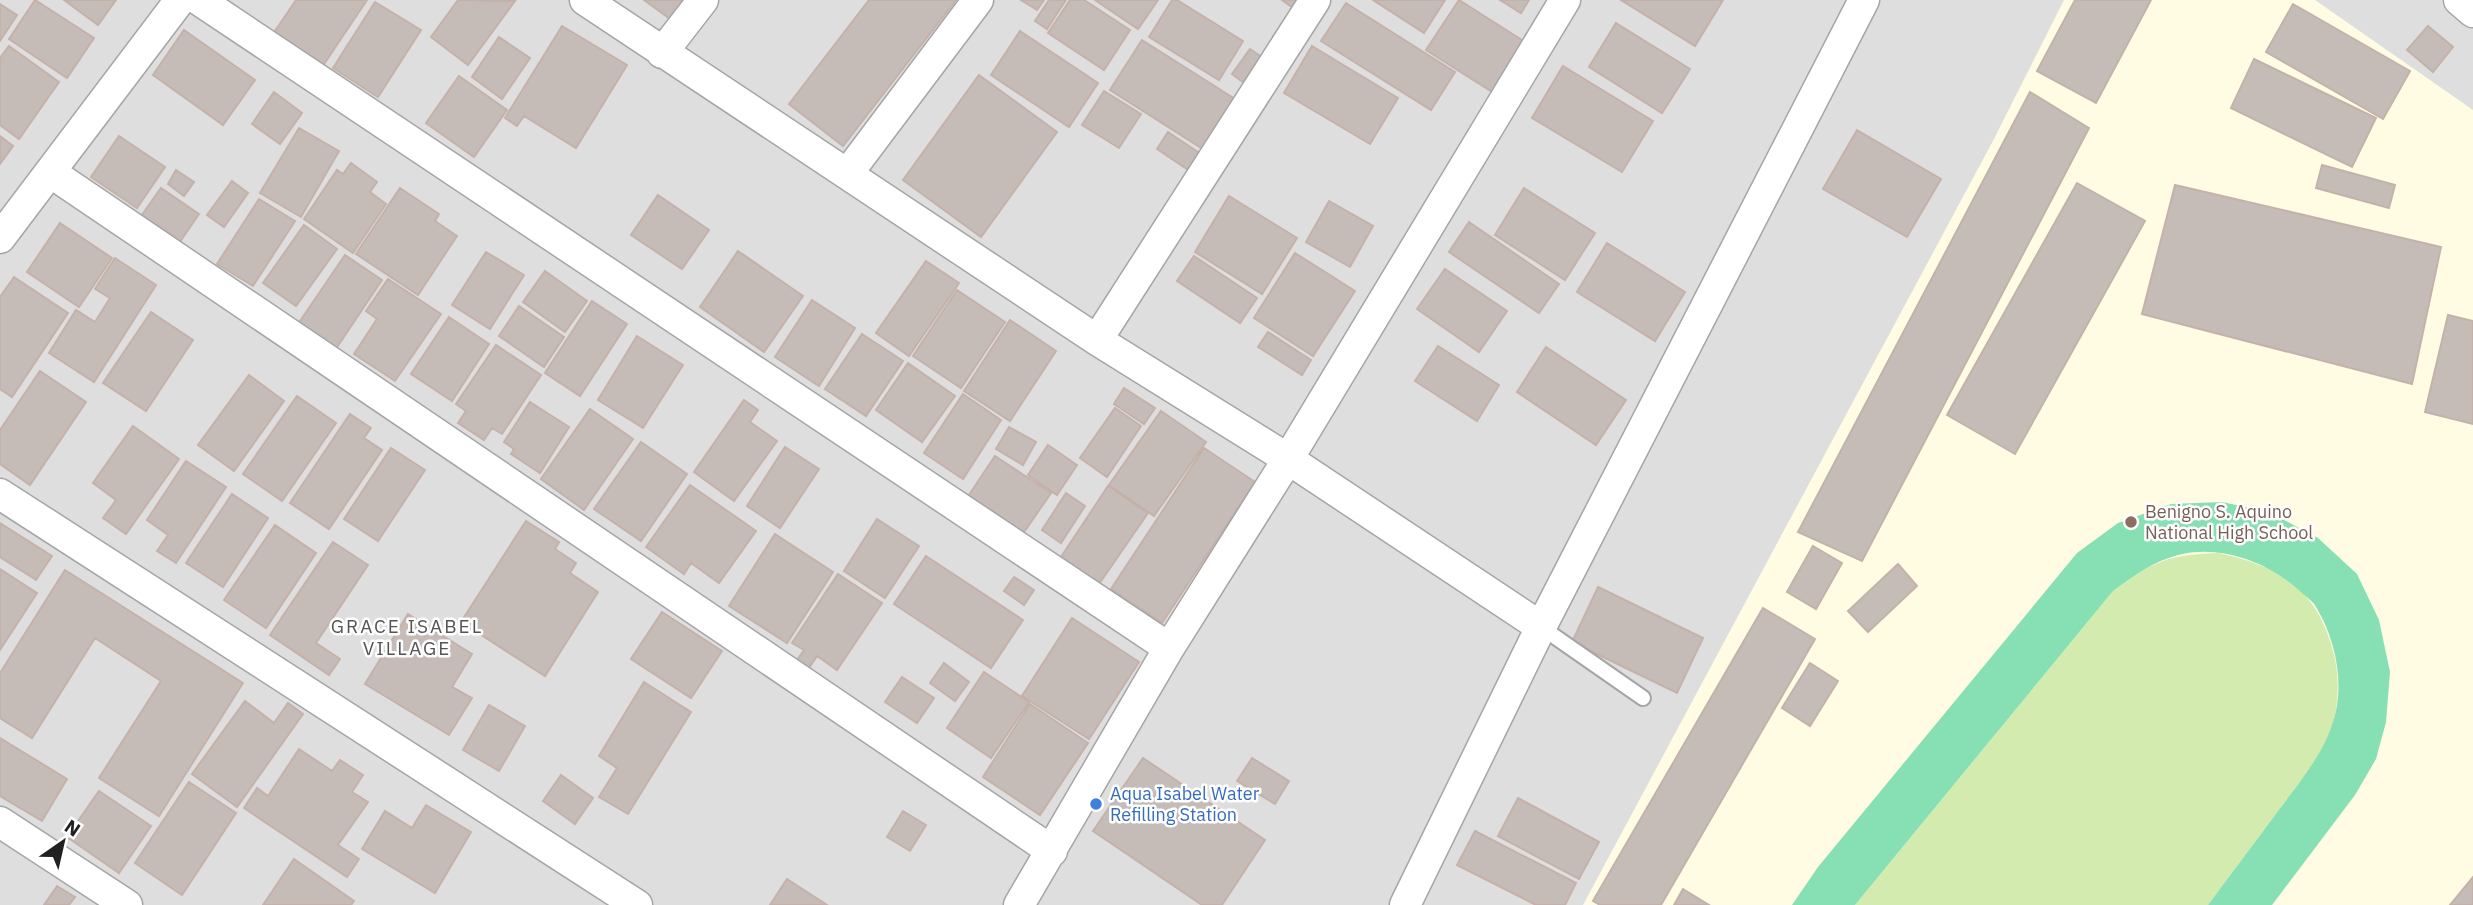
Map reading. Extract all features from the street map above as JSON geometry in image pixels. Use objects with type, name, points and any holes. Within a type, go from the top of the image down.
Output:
[{"type":"street","points":[[0,237],[180,0]]},
{"type":"street","points":[[199,0],[1169,648]]},
{"type":"street","points":[[585,0],[1097,340],[1288,459],[1541,627]]},
{"type":"street","points":[[662,53],[703,0]]},
{"type":"street","points":[[848,173],[978,0]]},
{"type":"street","points":[[1097,340],[1315,0]]},
{"type":"street","points":[[1019,905],[1169,648],[1288,459],[1565,0]]},
{"type":"street","points":[[1405,905],[1541,627],[1864,0]]},
{"type":"street","points":[[2459,0],[2473,12]]},
{"type":"street","points":[[50,172],[1052,851]]},
{"type":"street","points":[[0,494],[637,905]]},
{"type":"street","points":[[0,822],[127,905]]},
{"type":"lane","points":[[1541,627],[1643,698]]},
{"type":"shaded area","points":[[0,0],[2473,0],[2473,905],[0,905]]},
{"type":"shaded area","name":"Benigno S. Aquino National High School","points":[[2064,0],[2315,0],[2473,110],[2473,905],[1583,905],[1994,139]]},
{"type":"green space","points":[[2222,502],[2269,512],[2318,538],[2357,574],[2379,620],[2390,672],[2386,722],[2376,759],[2355,795],[2272,905],[2208,905],[2319,754],[2331,729],[2338,702],[2338,674],[2333,646],[2315,605],[2275,572],[2228,554],[2194,552],[2160,561],[2113,591],[1855,905],[1792,905],[1818,867],[2077,553],[2118,523],[2171,504]]},
{"type":"green space","points":[[2218,553],[2279,574],[2295,585],[2308,599],[2328,635],[2337,669],[2338,688],[2332,728],[2320,754],[2208,905],[1855,905],[2113,591],[2151,566],[2173,558]]},
{"type":"building","points":[[35,0],[94,38],[67,78],[9,39]]},
{"type":"building","points":[[64,0],[116,0],[98,25]]},
{"type":"building","points":[[296,0],[367,0],[322,67],[273,34]]},
{"type":"building","points":[[458,0],[515,1],[468,65],[431,37]]},
{"type":"building","points":[[644,0],[688,0],[673,21]]},
{"type":"building","points":[[869,0],[956,0],[843,146],[789,104]]},
{"type":"building","points":[[1021,0],[1044,0],[1037,10]]},
{"type":"building","points":[[1049,0],[1066,0],[1047,29],[1035,21]]},
{"type":"building","points":[[1070,0],[1084,0],[1130,30],[1104,70],[1048,33]]},
{"type":"building","points":[[1095,0],[1158,0],[1138,29]]},
{"type":"building","points":[[1172,0],[1177,0],[1243,41],[1219,80],[1149,37]]},
{"type":"building","points":[[1282,0],[1298,0],[1293,8]]},
{"type":"building","points":[[1373,0],[1445,0],[1424,33]]},
{"type":"building","points":[[1459,0],[1525,42],[1492,92],[1426,50]]},
{"type":"building","points":[[1500,0],[1529,0],[1521,13]]},
{"type":"building","points":[[1621,0],[1723,0],[1695,46]]},
{"type":"building","points":[[2075,0],[2151,0],[2096,103],[2037,71]]},
{"type":"building","points":[[375,2],[421,30],[378,97],[333,68]]},
{"type":"building","points":[[1346,3],[1455,72],[1431,110],[1321,41]]},
{"type":"building","points":[[0,4],[17,15],[0,41]]},
{"type":"building","points":[[2293,4],[2410,71],[2383,119],[2266,52]]},
{"type":"building","points":[[1616,23],[1690,69],[1662,113],[1589,67]]},
{"type":"building","points":[[562,26],[627,65],[576,148],[524,116],[517,126],[505,118]]},
{"type":"building","points":[[2428,26],[2453,47],[2433,72],[2407,50]]},
{"type":"building","points":[[184,30],[255,80],[223,125],[153,75]]},
{"type":"building","points":[[1020,31],[1098,83],[1069,127],[991,75]]},
{"type":"building","points":[[499,37],[530,58],[502,99],[472,77]]},
{"type":"building","points":[[1142,40],[1235,99],[1203,149],[1110,90]]},
{"type":"building","points":[[9,46],[59,82],[19,139],[0,125],[0,58]]},
{"type":"building","points":[[1312,46],[1398,98],[1370,144],[1284,93]]},
{"type":"building","points":[[1250,49],[1269,62],[1251,88],[1232,74]]},
{"type":"building","points":[[2254,59],[2376,118],[2352,167],[2231,108]]},
{"type":"building","points":[[1563,66],[1653,121],[1622,172],[1532,118]]},
{"type":"building","points":[[979,75],[1057,132],[981,237],[903,180]]},
{"type":"building","points":[[459,76],[507,110],[474,157],[426,123]]},
{"type":"building","points":[[1104,91],[1141,114],[1119,148],[1082,125]]},
{"type":"building","points":[[274,92],[302,113],[280,144],[252,124]]},
{"type":"building","points":[[2030,92],[2089,128],[1862,561],[1798,532]]},
{"type":"building","points":[[299,128],[339,151],[301,217],[260,193]]},
{"type":"building","points":[[1857,130],[1941,179],[1907,237],[1823,189]]},
{"type":"building","points":[[1168,132],[1204,156],[1193,173],[1157,149]]},
{"type":"building","points":[[0,136],[13,146],[0,164]]},
{"type":"building","points":[[119,136],[165,167],[137,208],[91,177]]},
{"type":"building","points":[[351,163],[377,182],[370,192],[386,204],[353,253],[304,219],[337,170],[343,174]]},
{"type":"building","points":[[2322,165],[2395,185],[2389,208],[2316,188]]},
{"type":"building","points":[[176,170],[194,182],[184,196],[168,184]]},
{"type":"building","points":[[232,181],[248,193],[224,227],[207,215]]},
{"type":"building","points":[[2077,183],[2145,221],[2015,454],[1947,415]]},
{"type":"building","points":[[2175,185],[2441,247],[2412,384],[2142,314]]},
{"type":"building","points":[[161,188],[199,214],[175,249],[137,222]]},
{"type":"building","points":[[400,188],[439,214],[435,221],[457,236],[418,295],[356,254]]},
{"type":"building","points":[[1524,188],[1595,233],[1565,280],[1495,235]]},
{"type":"building","points":[[658,195],[709,230],[682,269],[631,235]]},
{"type":"building","points":[[1229,196],[1297,238],[1262,294],[1195,252]]},
{"type":"building","points":[[259,199],[295,221],[253,286],[217,264]]},
{"type":"building","points":[[1329,201],[1373,226],[1350,267],[1306,242]]},
{"type":"building","points":[[1469,222],[1559,284],[1539,313],[1449,252]]},
{"type":"building","points":[[60,223],[112,258],[79,307],[27,272]]},
{"type":"building","points":[[304,225],[337,249],[296,306],[263,283]]},
{"type":"building","points":[[1607,243],[1685,292],[1655,341],[1577,292]]},
{"type":"building","points":[[738,251],[803,296],[764,352],[700,307]]},
{"type":"building","points":[[486,252],[524,275],[490,329],[452,305]]},
{"type":"building","points":[[1295,253],[1355,291],[1313,356],[1254,318]]},
{"type":"building","points":[[345,255],[382,280],[333,353],[296,327]]},
{"type":"building","points":[[1194,256],[1257,298],[1240,323],[1177,281]]},
{"type":"building","points":[[115,258],[156,285],[94,382],[49,353],[76,310],[95,322],[110,298],[95,289]]},
{"type":"building","points":[[926,261],[959,283],[909,356],[876,333]]},
{"type":"building","points":[[1445,269],[1507,311],[1479,352],[1417,309]]},
{"type":"building","points":[[545,271],[587,301],[565,332],[523,302]]},
{"type":"building","points":[[14,277],[68,313],[12,397],[0,389],[0,297]]},
{"type":"building","points":[[388,279],[441,314],[395,381],[354,354],[377,319],[366,311]]},
{"type":"building","points":[[957,290],[1005,322],[961,388],[913,356]]},
{"type":"building","points":[[812,300],[855,328],[819,386],[775,357]]},
{"type":"building","points":[[592,301],[627,324],[580,396],[545,373]]},
{"type":"building","points":[[519,306],[564,337],[544,367],[499,336]]},
{"type":"building","points":[[151,312],[193,340],[146,411],[103,383]]},
{"type":"building","points":[[2448,315],[2473,321],[2473,424],[2425,412]]},
{"type":"building","points":[[449,317],[489,344],[452,401],[411,374]]},
{"type":"building","points":[[1010,320],[1056,351],[1010,421],[964,391]]},
{"type":"building","points":[[1268,332],[1311,360],[1302,375],[1258,347]]},
{"type":"building","points":[[862,334],[903,361],[866,416],[825,389]]},
{"type":"building","points":[[637,336],[683,365],[643,428],[598,400]]},
{"type":"building","points":[[496,345],[541,375],[502,434],[492,428],[484,440],[458,423],[466,411],[456,404]]},
{"type":"building","points":[[1438,346],[1499,385],[1477,421],[1415,381]]},
{"type":"building","points":[[1546,347],[1626,400],[1596,445],[1517,392]]},
{"type":"building","points":[[908,363],[955,396],[922,442],[876,410]]},
{"type":"building","points":[[40,371],[86,402],[30,485],[0,464],[0,430]]},
{"type":"building","points":[[249,375],[284,401],[234,471],[198,445]]},
{"type":"building","points":[[1124,388],[1155,408],[1144,424],[1114,404]]},
{"type":"building","points":[[963,394],[1001,420],[963,479],[924,453]]},
{"type":"building","points":[[297,396],[336,423],[282,501],[243,474]]},
{"type":"building","points":[[744,400],[758,410],[750,422],[777,441],[734,501],[694,472]]},
{"type":"building","points":[[530,402],[569,427],[540,473],[511,454],[514,449],[504,442]]},
{"type":"building","points":[[1115,408],[1141,426],[1107,477],[1080,458]]},
{"type":"building","points":[[590,409],[633,439],[584,510],[541,479]]},
{"type":"building","points":[[1161,411],[1206,442],[1154,516],[1109,485]]},
{"type":"building","points":[[350,414],[371,428],[364,438],[382,450],[329,529],[290,503]]},
{"type":"building","points":[[133,426],[179,459],[126,534],[103,518],[116,500],[93,483]]},
{"type":"building","points":[[1009,427],[1036,442],[1023,465],[996,449]]},
{"type":"building","points":[[641,442],[687,474],[641,541],[594,509]]},
{"type":"building","points":[[1048,445],[1077,465],[1057,495],[1028,475]]},
{"type":"building","points":[[785,447],[819,469],[780,528],[747,506]]},
{"type":"building","points":[[391,448],[425,470],[378,541],[344,519]]},
{"type":"building","points":[[1204,448],[1255,482],[1162,623],[1111,589]]},
{"type":"building","points":[[995,456],[1051,493],[1022,535],[967,498]]},
{"type":"building","points":[[186,461],[226,487],[176,563],[157,551],[168,535],[147,520]]},
{"type":"building","points":[[690,485],[756,531],[719,583],[691,563],[684,574],[646,547]]},
{"type":"building","points":[[1108,486],[1148,513],[1099,584],[1061,557]]},
{"type":"building","points":[[1066,493],[1085,506],[1061,543],[1042,530]]},
{"type":"building","points":[[232,494],[268,518],[223,587],[186,563]]},
{"type":"building","points":[[877,519],[919,546],[885,598],[844,571]]},
{"type":"building","points":[[526,521],[559,542],[555,549],[576,563],[570,573],[598,592],[545,676],[461,622]]},
{"type":"building","points":[[0,523],[52,556],[36,580],[0,557]]},
{"type":"building","points":[[275,525],[316,553],[266,628],[224,600]]},
{"type":"building","points":[[775,534],[833,572],[787,643],[729,606]]},
{"type":"building","points":[[333,542],[368,565],[316,643],[340,659],[329,675],[270,635]]},
{"type":"building","points":[[1813,546],[1842,563],[1816,609],[1787,592]]},
{"type":"building","points":[[926,556],[1023,620],[991,668],[894,604]]},
{"type":"building","points":[[1898,564],[1917,586],[1868,632],[1848,611]]},
{"type":"building","points":[[0,569],[37,593],[0,650]]},
{"type":"building","points":[[65,570],[243,683],[159,816],[99,778],[161,681],[95,638],[32,738],[0,718],[0,673]]},
{"type":"building","points":[[838,574],[882,603],[837,670],[817,656],[809,668],[797,660],[804,650],[792,643]]},
{"type":"building","points":[[1014,577],[1034,590],[1024,605],[1004,591]]},
{"type":"building","points":[[1598,587],[1703,638],[1677,693],[1572,642]]},
{"type":"building","points":[[1763,608],[1815,639],[1661,905],[1600,905],[1593,901]]},
{"type":"building","points":[[662,612],[722,651],[691,698],[631,659]]},
{"type":"building","points":[[408,614],[472,654],[452,687],[472,698],[449,735],[365,684]]},
{"type":"building","points":[[1072,618],[1139,662],[1089,739],[1022,696]]},
{"type":"building","points":[[944,663],[969,682],[955,701],[930,683]]},
{"type":"building","points":[[1810,663],[1838,681],[1810,726],[1782,708]]},
{"type":"building","points":[[984,672],[1029,702],[991,758],[947,728]]},
{"type":"building","points":[[902,677],[934,698],[917,723],[885,702]]},
{"type":"building","points":[[644,682],[691,712],[628,814],[599,797],[617,768],[599,756]]},
{"type":"building","points":[[245,701],[274,723],[288,703],[303,714],[237,807],[192,774]]},
{"type":"building","points":[[1030,704],[1088,743],[1040,815],[983,777]]},
{"type":"building","points":[[489,705],[525,726],[499,771],[463,750]]},
{"type":"building","points":[[0,738],[67,779],[42,821],[0,796]]},
{"type":"building","points":[[299,749],[332,771],[340,760],[363,775],[352,792],[368,802],[338,845],[359,859],[347,877],[244,808],[257,788],[268,796]]},
{"type":"building","points":[[1143,758],[1265,840],[1222,905],[1202,905],[1093,831]]},
{"type":"building","points":[[1252,758],[1289,781],[1275,804],[1237,781]]},
{"type":"building","points":[[561,775],[593,798],[575,824],[543,801]]},
{"type":"building","points":[[189,782],[236,813],[182,895],[135,863]]},
{"type":"building","points":[[99,791],[151,826],[119,873],[67,837]]},
{"type":"building","points":[[1518,798],[1599,842],[1579,879],[1498,836]]},
{"type":"building","points":[[426,805],[471,832],[435,893],[362,849],[385,811],[412,828]]},
{"type":"building","points":[[903,811],[926,825],[910,851],[887,837]]},
{"type":"building","points":[[1475,831],[1576,883],[1565,905],[1536,905],[1457,865]]},
{"type":"building","points":[[294,859],[354,901],[351,905],[263,905]]},
{"type":"building","points":[[2473,877],[2473,905],[2450,905]]},
{"type":"building","points":[[787,879],[827,905],[770,905]]},
{"type":"building","points":[[57,886],[75,897],[69,905],[44,905]]},
{"type":"building","points":[[1683,889],[1709,905],[1674,905]]},
{"type":"place","name":"Benigno S. Aquino National High School","points":[[2131,522]]},
{"type":"place","name":"Aqua Isabel Water Refilling Station","points":[[1096,804]]},
{"type":"district","name":"GRACE ISABEL VILLAGE","points":[[407,637]]}]
